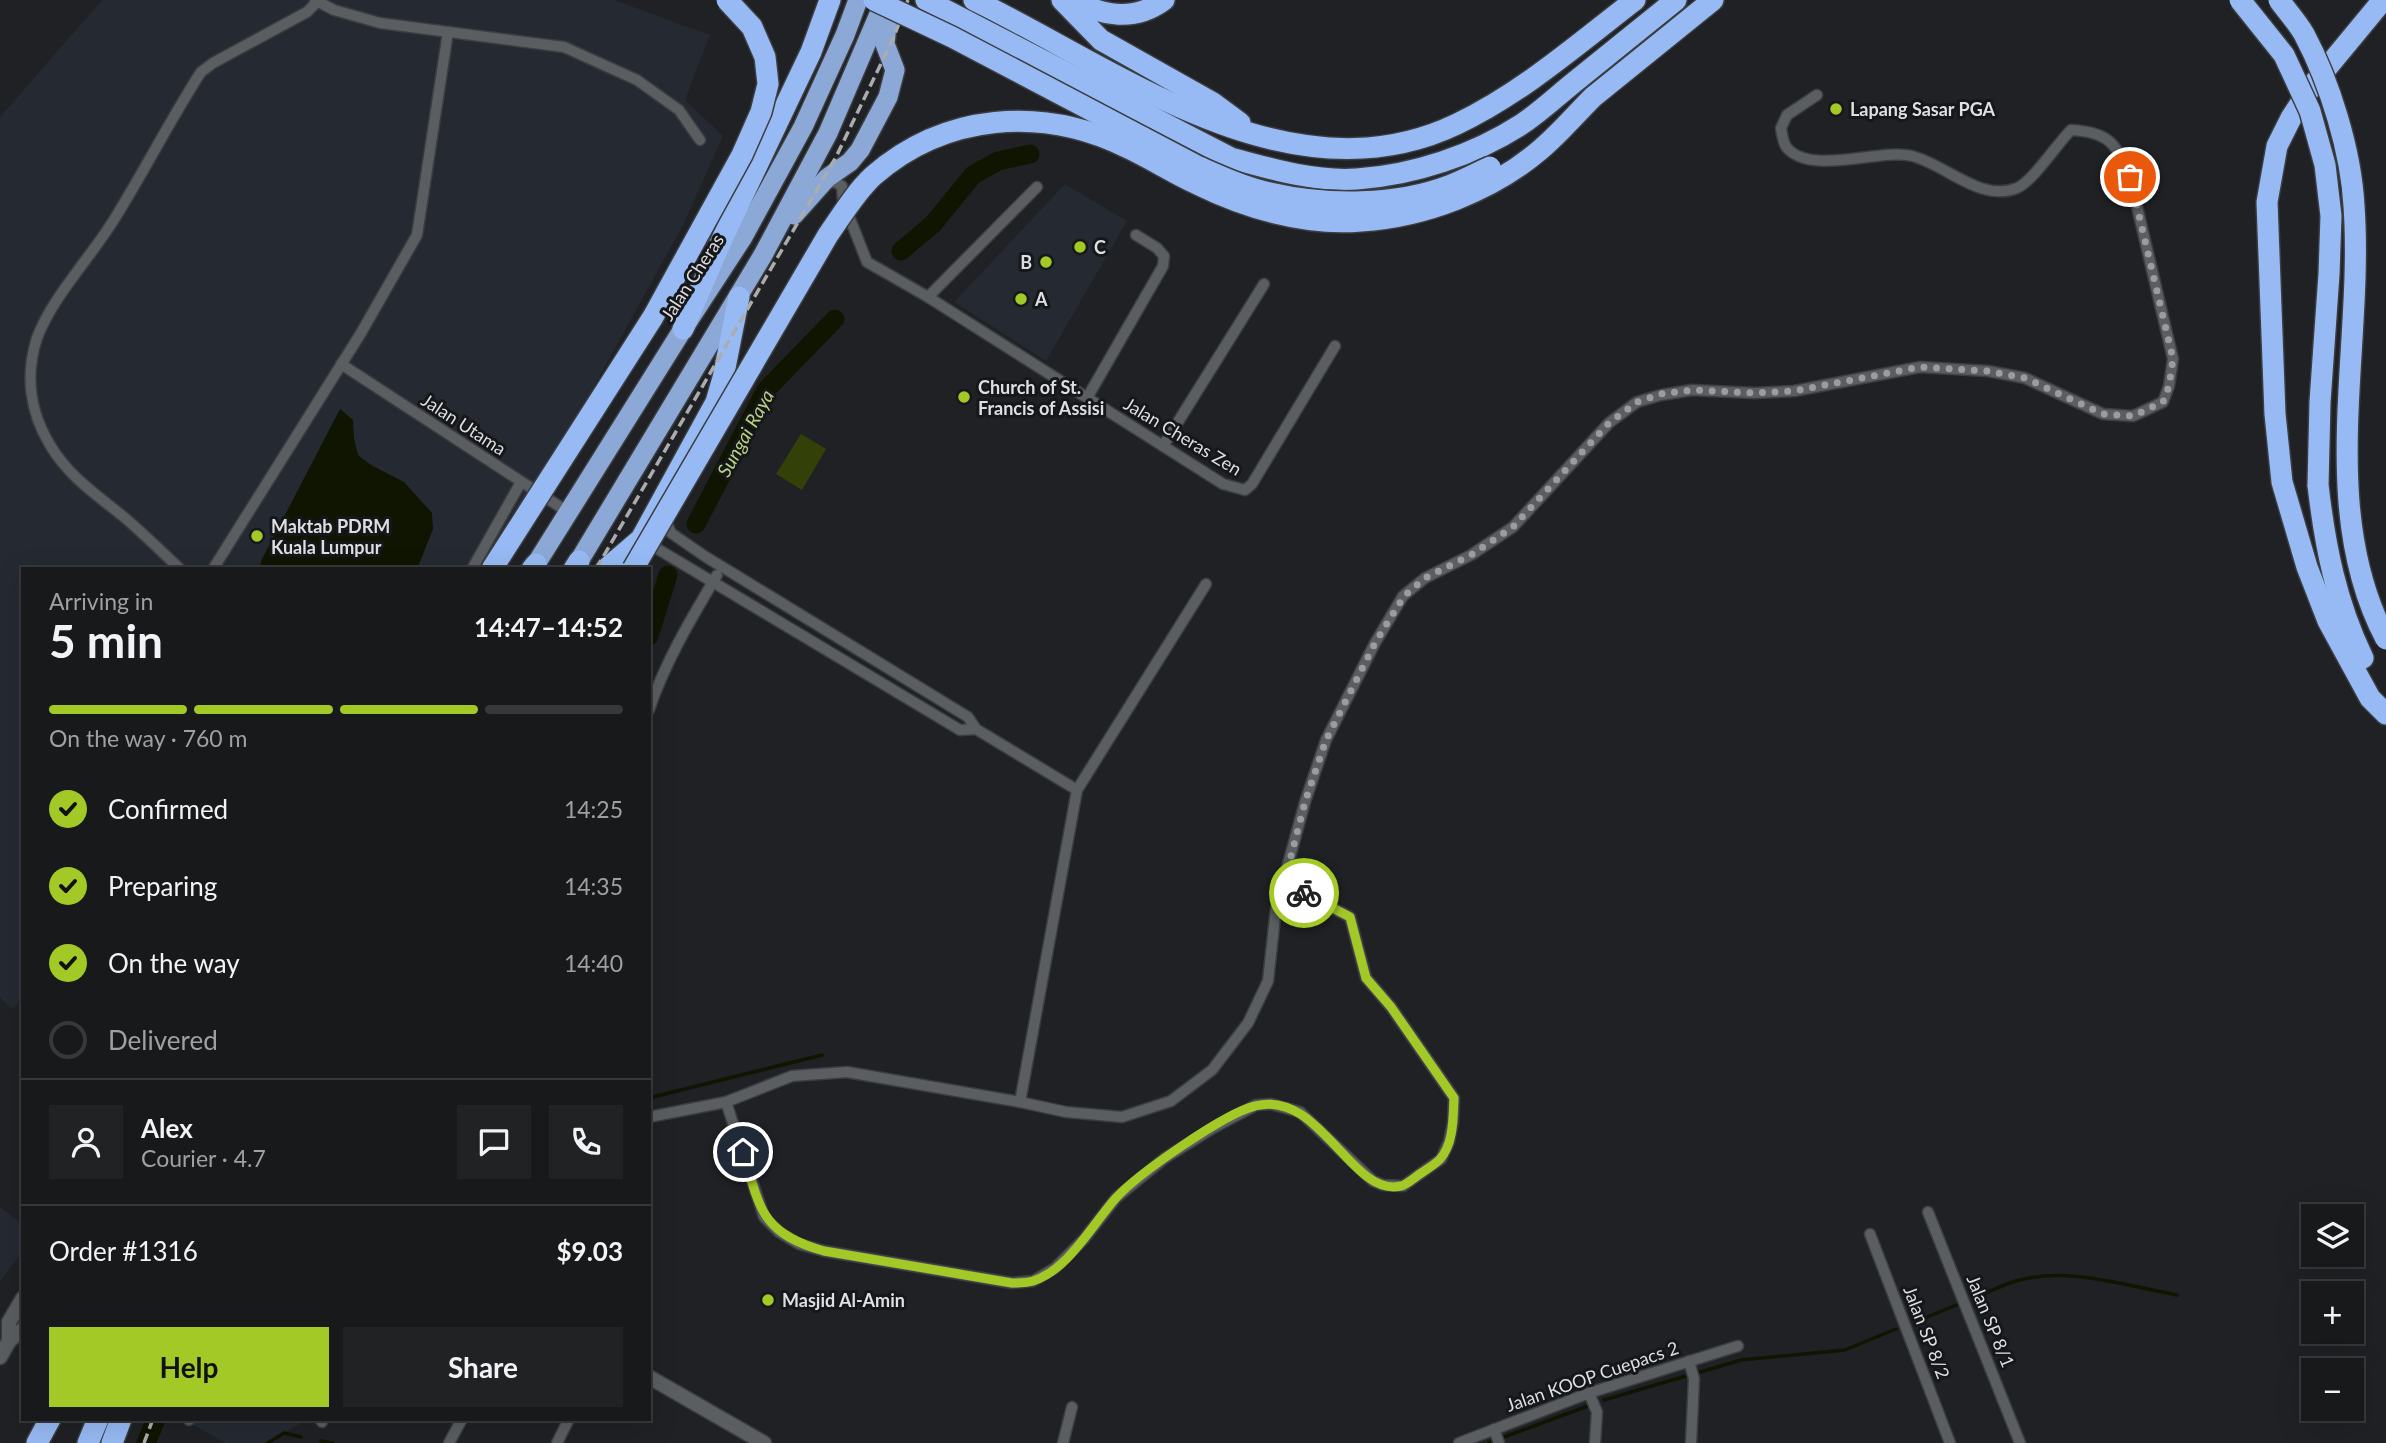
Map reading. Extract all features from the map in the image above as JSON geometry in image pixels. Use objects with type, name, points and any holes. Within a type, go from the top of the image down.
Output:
[{"type":"highway","points":[[493,567],[653,317],[742,155],[761,112],[768,84],[765,57],[752,27],[727,0]]},
{"type":"highway","points":[[683,329],[723,237],[787,107],[830,0]]},
{"type":"highway","points":[[845,35],[852,0]]},
{"type":"highway","name":"Jalan Cheras","points":[[533,567],[743,237],[803,127],[858,0]]},
{"type":"highway","points":[[874,0],[952,37],[1199,167],[1270,193],[1317,200],[1381,199],[1419,195],[1451,185],[1529,145],[1713,0]]},
{"type":"highway","points":[[763,255],[827,178],[850,162],[860,150],[888,97],[895,70],[885,44],[887,0]]},
{"type":"highway","points":[[576,566],[763,255],[828,133],[887,0]]},
{"type":"highway","points":[[926,0],[1231,158],[1274,170],[1316,177],[1355,179],[1442,162],[1485,144],[1522,123],[1676,0]]},
{"type":"highway","points":[[974,0],[1122,79],[1199,116],[1259,136],[1302,146],[1350,148],[1407,143],[1456,125],[1499,101],[1541,72],[1635,0]]},
{"type":"highway","points":[[1062,0],[1101,40],[1213,103],[1259,136]]},
{"type":"highway","points":[[1073,0],[1107,15],[1132,14],[1164,0]]},
{"type":"highway","points":[[2241,0],[2284,55],[2310,111],[2325,165],[2331,228],[2320,402],[2318,485],[2324,541],[2336,590],[2352,635],[2386,704]]},
{"type":"highway","points":[[2279,0],[2303,34],[2326,87],[2345,142],[2354,205],[2348,458],[2350,509],[2358,569],[2386,639]]},
{"type":"highway","points":[[2383,0],[2311,88],[2291,117],[2277,146],[2270,174],[2267,226],[2275,414],[2283,482],[2307,567],[2328,621],[2370,698],[2386,714]]},
{"type":"highway","points":[[634,567],[794,290],[835,225],[874,176],[934,137],[975,125],[1016,119],[1054,125],[1124,146],[1231,200],[1272,212],[1318,220],[1359,222],[1430,208],[1463,197],[1540,150],[1593,97]]},
{"type":"highway","points":[[608,567],[641,539],[716,402],[738,297]]},
{"type":"highway","points":[[641,539],[641,567]]},
{"type":"highway","points":[[37,1443],[49,1421]]},
{"type":"highway","points":[[112,1443],[120,1421]]},
{"type":"street","points":[[178,567],[127,519],[86,489],[66,470],[49,444],[36,415],[30,391],[37,339],[72,278],[114,219],[201,72],[212,62],[307,12],[316,1],[334,10],[380,23],[564,47],[637,80],[679,110],[700,140]]},
{"type":"street","points":[[214,567],[387,290],[417,235],[448,32]]},
{"type":"street","points":[[651,1117],[726,1102],[792,1076],[847,1072],[1066,1112],[1122,1117],[1171,1101],[1212,1070],[1248,1023],[1268,981],[1276,908],[1305,802],[1326,740],[1375,643],[1404,596],[1425,578],[1471,555],[1513,527],[1609,423],[1637,402],[1661,394],[1692,390],[1754,393],[1794,391],[1920,367],[1988,371],[2025,378],[2103,414],[2133,416],[2163,402],[2169,386],[2173,359],[2130,177],[2121,155],[2106,138],[2094,131],[2071,130],[2038,170],[2018,188],[2001,191],[1979,188],[1911,156],[1834,161],[1810,159],[1796,154],[1787,148],[1781,128],[1787,115],[1816,95]]},
{"type":"street","points":[[843,201],[845,173],[860,150]]},
{"type":"street","points":[[820,186],[839,183],[843,201]]},
{"type":"street","points":[[928,297],[1037,187]]},
{"type":"street","name":"Jalan Cheras Zen","points":[[843,201],[867,262],[928,297],[1223,484],[1235,489],[1245,489],[1252,484],[1335,346]]},
{"type":"street","points":[[1087,398],[1163,266],[1164,256],[1157,248],[1136,235]]},
{"type":"street","points":[[1163,446],[1264,284]]},
{"type":"street","name":"Jalan Utama","points":[[341,364],[568,512]]},
{"type":"street","points":[[473,567],[521,482]]},
{"type":"street","points":[[659,505],[671,533],[968,717],[976,729],[1077,790]]},
{"type":"street","points":[[641,539],[960,730],[976,729]]},
{"type":"street","points":[[651,704],[676,646],[722,567]]},
{"type":"street","points":[[1020,1102],[1077,790],[1206,584]]},
{"type":"street","points":[[726,1102],[764,1217],[779,1232],[799,1244],[824,1251],[1012,1283],[1033,1281],[1055,1268],[1084,1240],[1116,1198],[1165,1158],[1256,1105],[1271,1104],[1300,1112],[1373,1181],[1403,1186],[1441,1159],[1449,1142],[1454,1098],[1391,1007],[1366,978],[1350,917],[1284,883]]},
{"type":"street","name":"Jalan SP 8/1","points":[[1928,1212],[2021,1443]]},
{"type":"street","name":"Jalan SP 8/2","points":[[1870,1234],[1950,1443]]},
{"type":"street","points":[[0,1357],[4,1331],[21,1301]]},
{"type":"street","name":"Jalan KOOP Cuepacs 2","points":[[1459,1443],[1589,1393],[1738,1346]]},
{"type":"street","points":[[1689,1361],[1694,1379],[1691,1443]]},
{"type":"street","points":[[651,1378],[764,1443]]},
{"type":"street","points":[[1589,1393],[1597,1412],[1595,1443]]},
{"type":"street","points":[[1063,1443],[1072,1407]]},
{"type":"street","points":[[449,1443],[461,1421]]},
{"type":"street","points":[[557,1443],[568,1421]]},
{"type":"street","points":[[1494,1429],[1499,1443]]},
{"type":"shaded area","name":"Maktab PDRM Kuala Lumpur","points":[[102,0],[614,0],[710,35],[685,100],[723,136],[683,225],[529,504],[499,567],[21,567],[21,999],[13,1009],[0,998],[0,117]]},
{"type":"shaded area","points":[[1065,184],[1127,221],[1046,361],[954,302]]},
{"type":"shaded area","points":[[340,409],[353,420],[358,455],[404,482],[432,513],[433,529],[418,567],[260,567]]},
{"type":"shaded area","points":[[0,1207],[21,1223],[21,1254],[0,1281]]},
{"type":"shaded area","points":[[186,1421],[303,1421],[264,1443],[226,1443]]},
{"type":"green space","points":[[801,434],[826,449],[802,490],[776,474]]},
{"type":"waterway","name":"Sungai Raya","points":[[901,251],[933,224],[973,175],[998,161],[1030,154]]},
{"type":"waterway","name":"Sungai Raya","points":[[696,524],[766,390],[835,319]]},
{"type":"waterway","name":"Sungai Raya","points":[[651,630],[668,575]]},
{"type":"waterway","points":[[651,1098],[822,1055]]},
{"type":"waterway","points":[[1976,1297],[2016,1281],[2056,1276],[2097,1279],[2177,1295]]},
{"type":"waterway","points":[[1915,1322],[1959,1304]]},
{"type":"waterway","points":[[1697,1373],[1741,1360],[1845,1350],[1896,1329]]},
{"type":"waterway","points":[[1604,1400],[1686,1376]]},
{"type":"waterway","points":[[1504,1437],[1588,1406]]},
{"type":"waterway","name":"Sungai Raya","points":[[146,1443],[155,1421]]},
{"type":"waterway","points":[[268,1443],[284,1433],[301,1437]]},
{"type":"waterway","points":[[321,1441],[332,1443]]},
{"type":"railway","points":[[597,567],[836,157],[893,39],[908,0]]},
{"type":"railway","points":[[144,1443],[152,1421]]},
{"type":"way so far","points":[[1304,893],[1284,883],[1305,802],[1326,740],[1375,643],[1404,596],[1425,578],[1471,555],[1513,527],[1609,423],[1637,402],[1661,394],[1692,390],[1754,393],[1794,391],[1920,367],[1988,371],[2025,378],[2103,414],[2133,416],[2163,402],[2169,386],[2173,359],[2130,177]]},
{"type":"place","name":"Lapang Sasar PGA","points":[[1836,109]]},
{"type":"place","name":"C","points":[[1080,247]]},
{"type":"place","name":"B","points":[[1046,262]]},
{"type":"place","name":"A","points":[[1021,299]]},
{"type":"place","name":"Church of St. Francis of Assisi","points":[[964,397]]},
{"type":"place","name":"Maktab PDRM Kuala Lumpur","points":[[257,536]]},
{"type":"place","name":"Masjid Al-Amin","points":[[768,1300]]},
{"type":"route","points":[[743,1152],[764,1217],[779,1232],[799,1244],[824,1251],[1012,1283],[1033,1281],[1055,1268],[1084,1240],[1116,1198],[1165,1158],[1256,1105],[1271,1104],[1300,1112],[1373,1181],[1383,1185],[1403,1186],[1441,1159],[1449,1142],[1454,1098],[1391,1007],[1366,978],[1350,917],[1304,893]]}]
